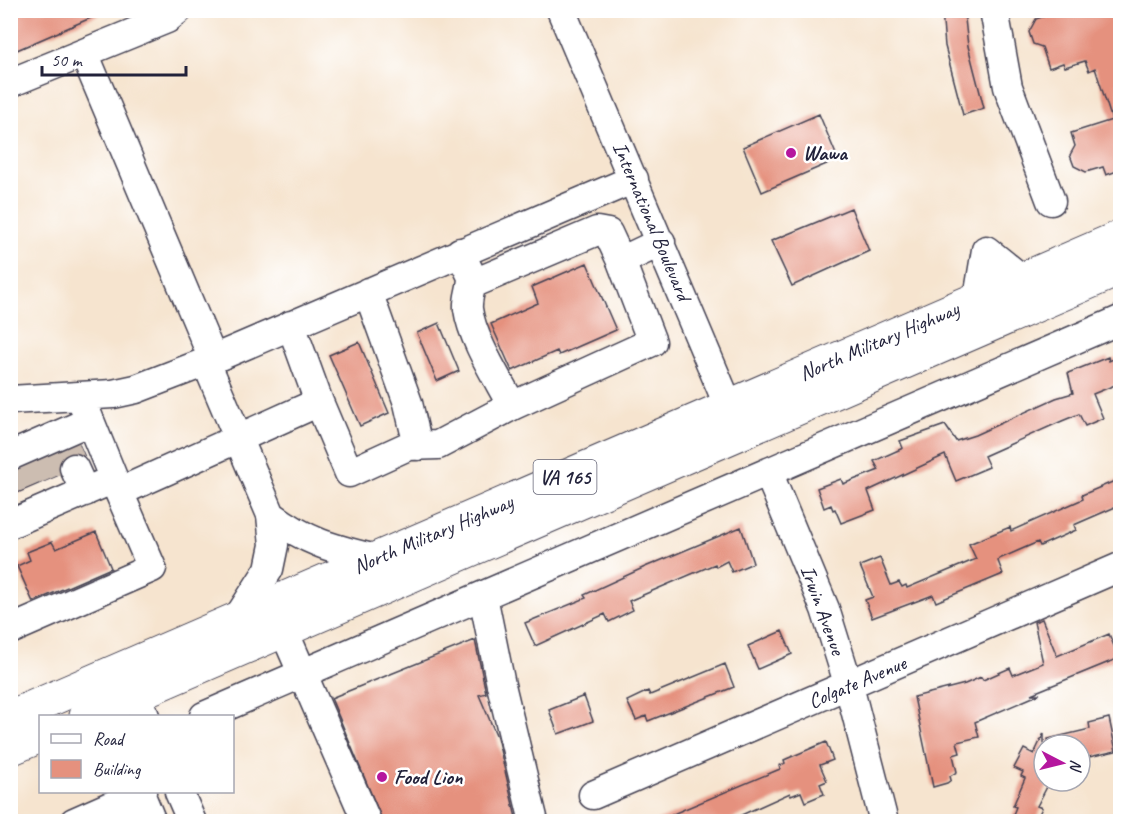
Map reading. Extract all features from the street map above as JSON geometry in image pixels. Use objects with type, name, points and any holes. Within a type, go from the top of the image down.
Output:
[{"type":"main road","name":"North Military Highway","points":[[96,715],[140,706],[284,631],[735,420],[978,298],[1120,237]]},
{"type":"main road","name":"North Military Highway","points":[[10,717],[376,559],[1120,269]]},
{"type":"main road","points":[[10,749],[39,736]]},
{"type":"street","points":[[10,83],[166,19],[178,10]]},
{"type":"street","name":"International Boulevard","points":[[561,10],[735,420]]},
{"type":"street","points":[[994,10],[1008,87],[1051,201]]},
{"type":"street","points":[[84,52],[271,515],[274,545],[269,569],[237,619]]},
{"type":"street","points":[[10,400],[85,409],[209,361],[634,179]]},
{"type":"street","points":[[291,326],[319,402],[350,473],[408,446],[438,445],[512,406],[652,342],[608,233],[597,231],[472,284]]},
{"type":"street","points":[[621,261],[661,242]]},
{"type":"street","points":[[460,252],[472,277],[472,284],[468,292],[468,311],[474,329],[512,406]]},
{"type":"street","points":[[368,292],[408,403],[418,446]]},
{"type":"street","points":[[209,715],[1120,320]]},
{"type":"street","points":[[85,409],[39,478],[117,486],[238,438],[319,402]]},
{"type":"street","points":[[10,630],[152,568],[85,409]]},
{"type":"street","name":"Irwin Avenue","points":[[768,472],[825,609],[849,686],[884,822]]},
{"type":"street","points":[[271,515],[298,535],[322,546],[376,559]]},
{"type":"street","name":"Colgate Avenue","points":[[593,795],[1120,567]]},
{"type":"street","points":[[483,596],[501,686],[534,822]]},
{"type":"street","points":[[284,631],[367,822]]},
{"type":"street","points":[[74,822],[139,793]]},
{"type":"street","points":[[141,793],[152,822]]},
{"type":"street","points":[[179,793],[192,822]]},
{"type":"building","points":[[10,10],[109,10],[10,53]]},
{"type":"building","points":[[942,10],[964,10],[968,46],[984,108],[963,115],[945,46]]},
{"type":"building","points":[[1062,10],[1113,10],[1120,14],[1118,34],[1120,170],[1106,175],[1103,167],[1086,172],[1074,166],[1070,155],[1075,146],[1071,133],[1112,120],[1095,68],[1089,71],[1085,61],[1065,67],[1063,63],[1049,68],[1042,47],[1033,44],[1029,32],[1036,19]]},
{"type":"building","name":"Wawa","points":[[819,114],[838,159],[762,192],[743,147]]},
{"type":"building","name":"Wawa","points":[[851,208],[869,251],[792,286],[771,241]]},
{"type":"building","points":[[587,263],[616,330],[559,355],[557,351],[512,371],[491,324],[538,303],[532,287]]},
{"type":"building","points":[[439,323],[459,371],[437,381],[417,333]]},
{"type":"building","points":[[359,342],[389,413],[360,426],[329,355]]},
{"type":"building","points":[[1120,356],[1120,383],[1093,394],[1103,418],[1085,426],[1079,414],[1062,421],[984,456],[989,467],[956,481],[945,455],[868,491],[875,510],[841,523],[831,505],[824,508],[817,488],[841,479],[843,484],[879,470],[874,461],[903,448],[900,441],[945,425],[956,441],[975,435],[1056,398],[1073,393],[1068,373],[1108,357],[1109,361]]},
{"type":"building","points":[[79,444],[84,455],[75,452],[67,453],[58,466],[59,475],[10,496],[10,472]]},
{"type":"building","points":[[1117,480],[1120,489],[1120,505],[1074,525],[1076,530],[1040,546],[1038,542],[999,559],[1003,574],[936,602],[933,595],[872,618],[865,600],[873,597],[860,566],[880,558],[891,585],[899,582],[902,587],[906,585],[907,588],[976,559],[969,544],[1010,527],[1011,531],[1083,499],[1082,495]]},
{"type":"building","points":[[741,527],[753,563],[732,572],[727,561],[716,567],[715,564],[629,601],[633,610],[609,622],[605,614],[535,646],[525,623],[586,598],[584,595],[645,567]]},
{"type":"building","points":[[96,532],[111,568],[33,602],[17,566],[30,560],[27,552],[52,542],[56,549]]},
{"type":"building","points":[[1042,619],[1057,656],[1109,634],[1119,658],[1031,694],[1040,694],[975,722],[979,737],[957,742],[960,753],[953,755],[957,772],[950,776],[951,780],[947,783],[933,787],[914,697],[965,684],[981,677],[983,680],[1010,668],[1013,675],[1043,663],[1034,622]]},
{"type":"building","points":[[782,631],[792,654],[758,669],[748,646]]},
{"type":"building","points":[[475,640],[486,693],[479,695],[497,737],[517,822],[383,822],[331,698]]},
{"type":"building","points":[[725,664],[734,687],[648,721],[646,716],[636,720],[627,701],[648,691],[650,695]]},
{"type":"building","points":[[584,696],[593,721],[558,734],[549,710]]},
{"type":"building","points":[[1109,718],[1116,751],[1092,756],[1092,733],[1073,733],[1090,729],[1089,723]]},
{"type":"building","points":[[826,742],[833,760],[820,765],[827,781],[820,784],[824,794],[805,802],[801,792],[791,796],[790,793],[726,822],[654,822],[780,769],[779,766],[785,763],[784,760]]},
{"type":"building","points":[[1024,749],[1032,753],[1032,793],[1044,793],[1037,806],[1042,808],[1035,822],[1010,822],[1016,807],[1013,806],[1025,778],[1021,776],[1023,772],[1014,768]]},
{"type":"tunnel","points":[[64,444],[74,468]]},
{"type":"tunnel","points":[[41,454],[52,478]]},
{"type":"tunnel","points":[[20,463],[30,487]]},
{"type":"place","name":"Wawa","points":[[791,153]]},
{"type":"place","name":"Food Lion","points":[[382,777]]}]
